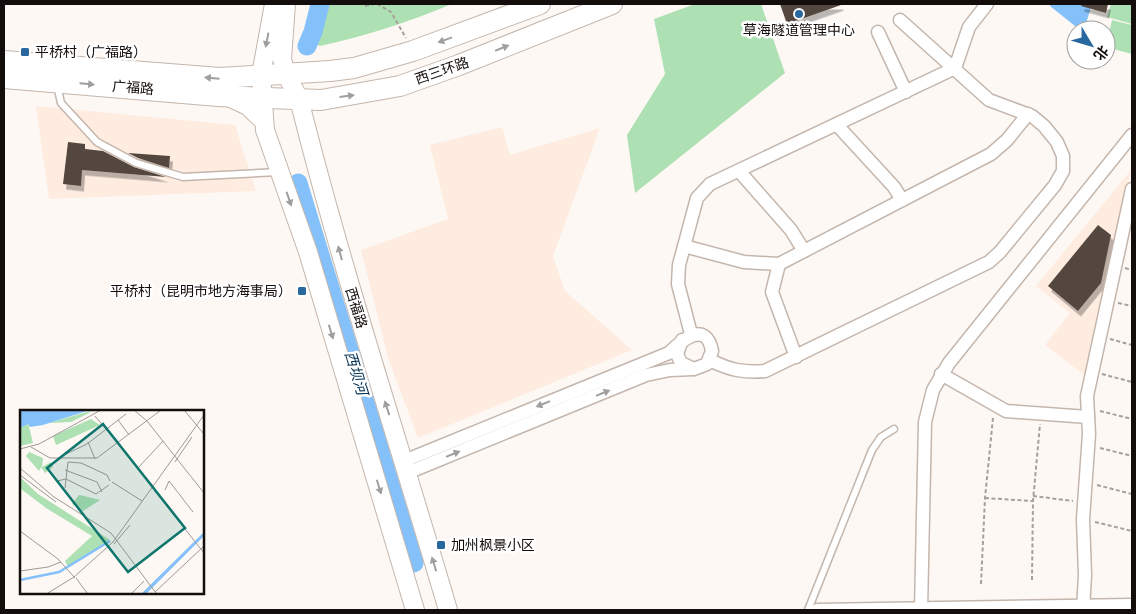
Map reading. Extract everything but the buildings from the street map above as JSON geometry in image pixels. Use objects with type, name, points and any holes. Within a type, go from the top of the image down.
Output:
[{"type":"main road","points":[[274,4],[261,76],[263,119],[308,252],[415,610]]},
{"type":"main road","name":"西福路","points":[[286,4],[282,59],[286,74],[299,98],[356,310],[406,467],[448,610]]},
{"type":"main road","name":"西三环路","points":[[261,76],[354,68],[413,51],[540,4]]},
{"type":"main road","name":"西三环路","points":[[262,97],[321,100],[400,86],[459,66],[612,4]]},
{"type":"main road","name":"广福路","points":[[4,61],[220,78],[261,76]]},
{"type":"main road","name":"广福路","points":[[4,78],[262,97]]},
{"type":"main road","points":[[229,96],[248,105],[263,119]]},
{"type":"street","points":[[694,369],[685,366],[679,359],[677,349],[686,337],[678,284],[679,265],[697,198],[710,184],[955,68],[969,27],[987,4]]},
{"type":"street","points":[[710,360],[736,371],[750,373],[765,371],[989,262],[1000,252],[1063,172],[1063,156],[1057,142],[1044,126],[1028,114],[990,100],[900,20]]},
{"type":"street","points":[[878,32],[906,92]]},
{"type":"street","points":[[684,246],[744,262],[779,264],[991,154],[1007,140],[1028,114]]},
{"type":"street","points":[[836,125],[894,187],[902,200]]},
{"type":"street","points":[[921,609],[925,422],[933,390],[942,374],[1132,135]]},
{"type":"street","points":[[739,171],[791,230],[804,251]]},
{"type":"street","points":[[1083,608],[1085,575],[1083,519],[1088,445],[1087,396],[1132,190]]},
{"type":"street","points":[[779,264],[772,292],[796,357]]},
{"type":"street","points":[[701,335],[709,341],[712,351],[710,360],[704,367],[670,370],[646,375],[406,467],[668,353],[686,337],[701,335]]},
{"type":"street","points":[[942,374],[1006,411],[1042,414],[1088,413]]},
{"type":"street","points":[[817,610],[1083,608],[1132,605]]},
{"type":"lane","points":[[56,81],[61,104],[97,142],[136,163],[183,177],[280,172]]},
{"type":"lane","points":[[808,610],[872,450],[881,437],[894,429]]},
{"type":"path","points":[[365,6],[384,5],[391,12],[413,51]]},
{"type":"path","points":[[1108,301],[1132,306]]},
{"type":"path","points":[[1100,337],[1132,345]]},
{"type":"path","points":[[1093,372],[1132,382]]},
{"type":"path","points":[[982,584],[984,498],[994,405]]},
{"type":"path","points":[[1088,413],[1132,419]]},
{"type":"path","points":[[1032,580],[1033,496],[1042,414]]},
{"type":"path","points":[[1088,445],[1132,456]]},
{"type":"path","points":[[1085,482],[1132,494]]},
{"type":"path","points":[[1033,496],[1084,502]]},
{"type":"path","points":[[984,498],[1033,501]]},
{"type":"path","points":[[1083,519],[1132,531]]},
{"type":"shaded area","points":[[36,106],[235,125],[256,191],[49,199]]},
{"type":"shaded area","points":[[502,127],[510,155],[600,128],[553,256],[565,291],[632,350],[418,438],[388,358],[361,250],[448,219],[430,145]]},
{"type":"shaded area","points":[[1131,170],[1087,377],[1045,345],[1070,313],[1036,286]]},
{"type":"green space","points":[[327,4],[452,4],[387,28],[320,46],[315,43]]},
{"type":"green space","points":[[695,4],[761,4],[785,73],[635,193],[627,135],[665,74],[654,19]]},
{"type":"green space","points":[[1111,4],[1132,4],[1132,24],[1107,17]]},
{"type":"green space","points":[[1116,21],[1132,25],[1132,54],[1116,50]]},
{"type":"water","points":[[1051,4],[1092,4],[1087,20],[1068,20],[1050,6]]},
{"type":"waterway","name":"西坝河","points":[[307,46],[313,32],[320,4]]},
{"type":"waterway","name":"西坝河","points":[[298,183],[414,563]]},
{"type":"place","name":"草海隧道管理中心","points":[[799,14]]},
{"type":"place","name":"平桥村（广福路）","points":[[25,52]]},
{"type":"place","name":"平桥村（昆明市地方海事局）","points":[[302,291]]},
{"type":"place","name":"加州枫景小区","points":[[441,545]]}]
